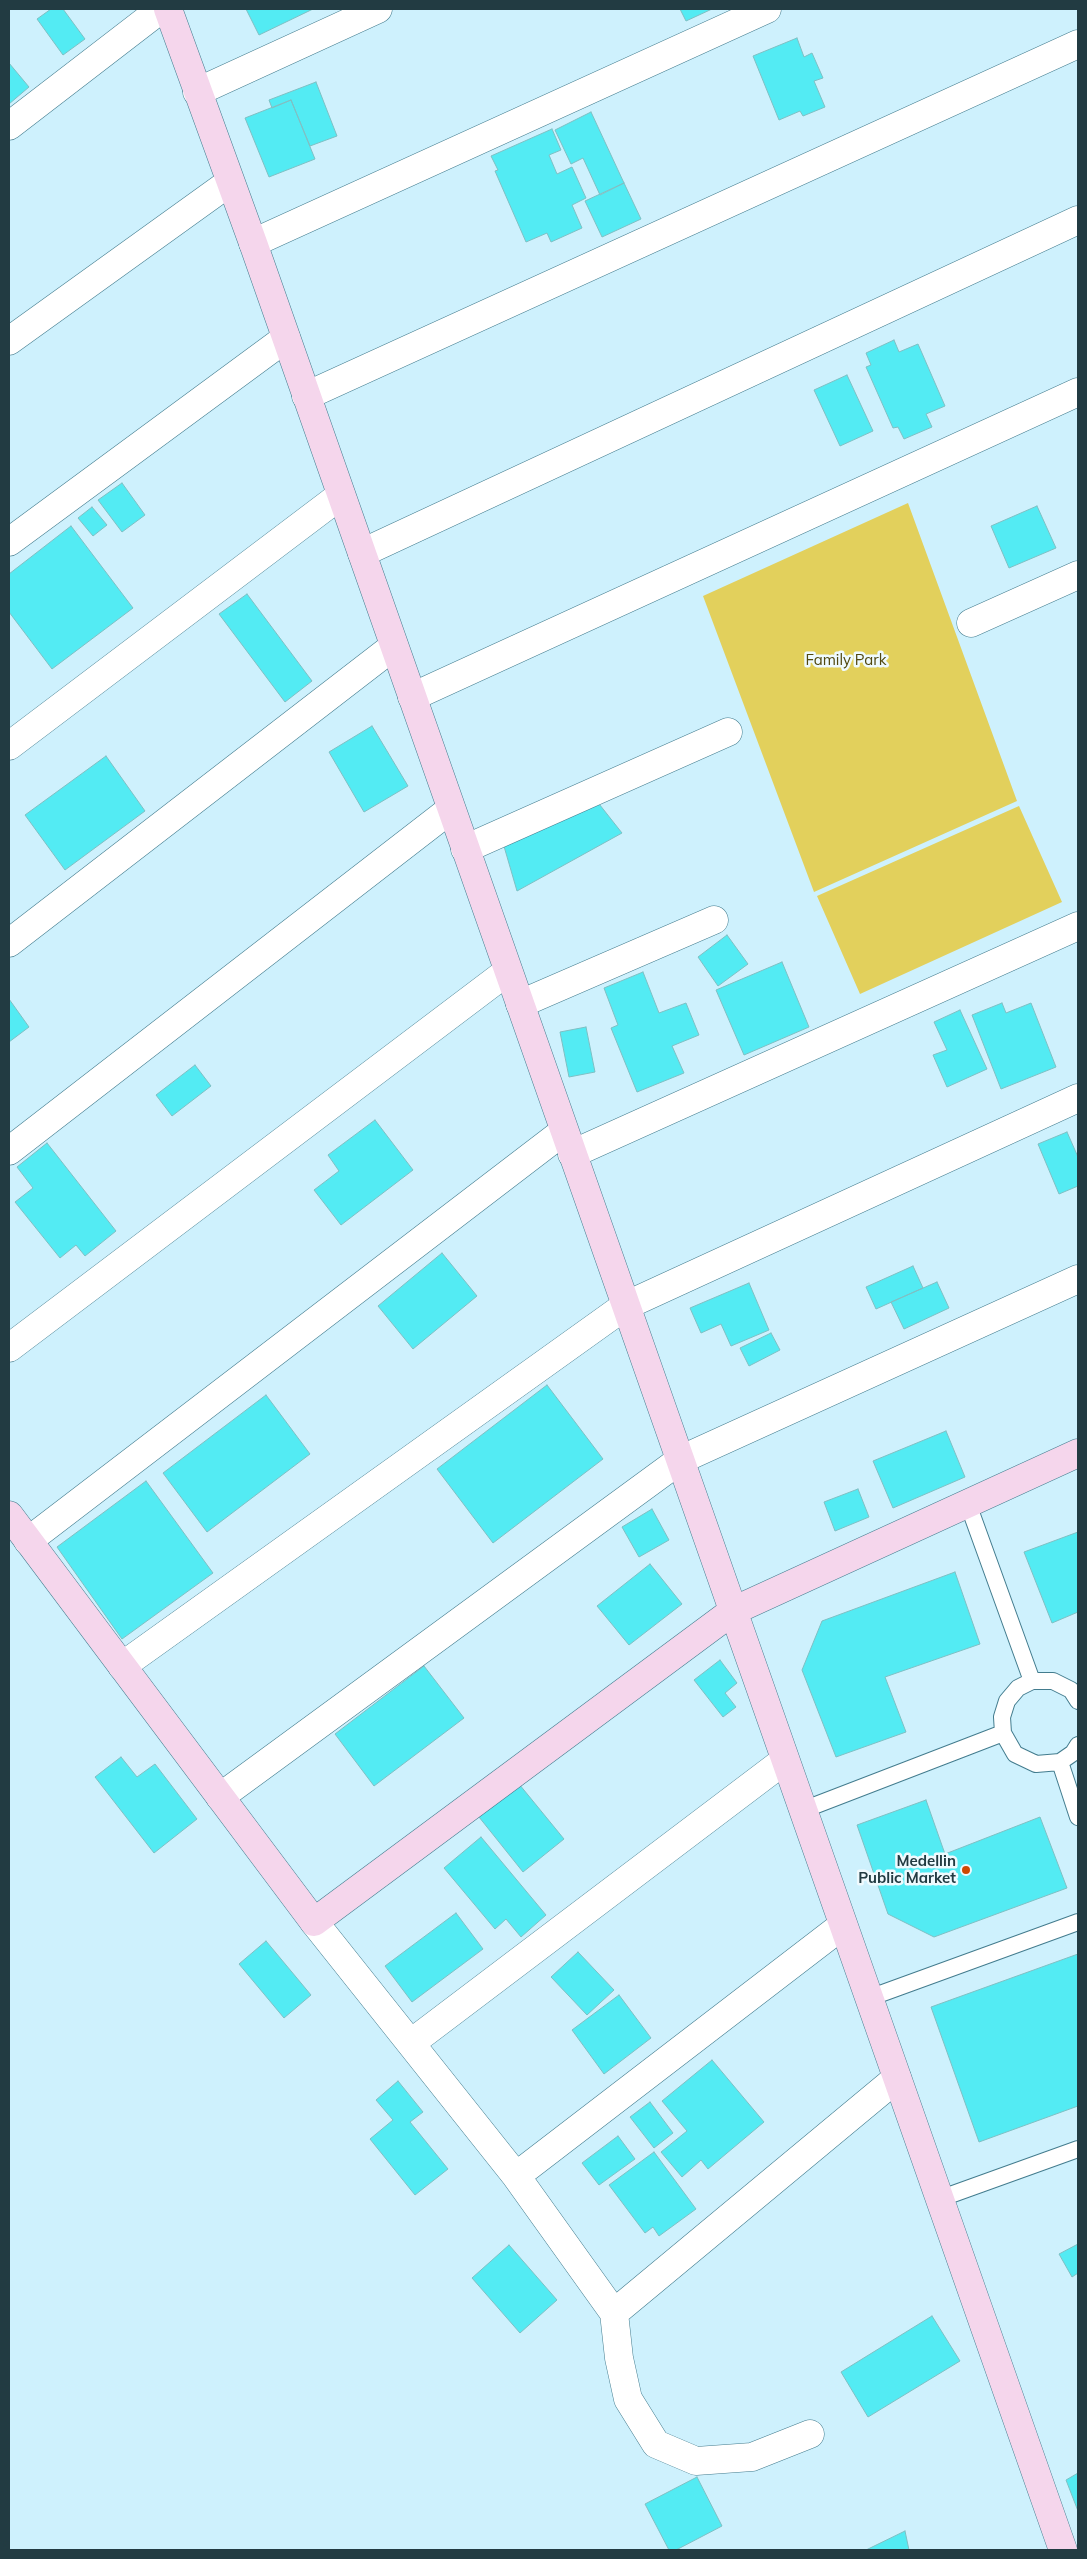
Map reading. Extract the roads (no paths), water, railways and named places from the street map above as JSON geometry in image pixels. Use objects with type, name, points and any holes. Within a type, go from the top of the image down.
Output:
[{"type":"street","points":[[9,126],[160,9]]},
{"type":"street","points":[[168,9],[253,243],[1062,2550]]},
{"type":"street","points":[[197,92],[378,9]]},
{"type":"street","points":[[253,243],[766,9]]},
{"type":"street","points":[[306,396],[1078,44]]},
{"type":"street","points":[[9,341],[230,182]]},
{"type":"street","points":[[362,553],[1078,220]]},
{"type":"street","points":[[9,542],[286,338]]},
{"type":"street","points":[[412,697],[1078,392]]},
{"type":"street","points":[[9,746],[341,495]]},
{"type":"street","points":[[972,624],[1078,575]]},
{"type":"street","points":[[9,943],[394,646]]},
{"type":"street","points":[[465,849],[728,732]]},
{"type":"street","points":[[9,1151],[451,809]]},
{"type":"street","points":[[520,1004],[714,920]]},
{"type":"street","points":[[28,1541],[568,1143],[1078,926]]},
{"type":"street","points":[[9,1348],[508,970]]},
{"type":"street","points":[[122,1666],[625,1306],[1078,1098]]},
{"type":"street","points":[[220,1797],[680,1460],[1078,1279]]},
{"type":"street","points":[[314,1922],[733,1611],[1078,1453]]},
{"type":"street","points":[[9,1515],[314,1922],[516,2176],[614,2313],[619,2358],[628,2400],[656,2444],[696,2461],[752,2457],[810,2434]]},
{"type":"street","points":[[410,2043],[785,1760]]},
{"type":"street","points":[[516,2176],[843,1925]]},
{"type":"street","points":[[614,2313],[897,2078]]},
{"type":"lane","points":[[968,1504],[1032,1681]]},
{"type":"lane","points":[[1078,1700],[1071,1690],[1052,1681],[1032,1681],[1018,1688],[1007,1701],[1002,1717],[1003,1733],[1015,1754],[1036,1764],[1060,1762],[1073,1753],[1078,1745]]},
{"type":"lane","points":[[802,1810],[1003,1733]]},
{"type":"lane","points":[[1060,1762],[1078,1817]]},
{"type":"lane","points":[[869,1998],[1078,1922]]},
{"type":"lane","points":[[939,2199],[1078,2149]]},
{"type":"place","name":"Medellin Public Market","points":[[966,1870]]},
{"type":"park label","name":"Family Park","points":[[846,660]]}]
